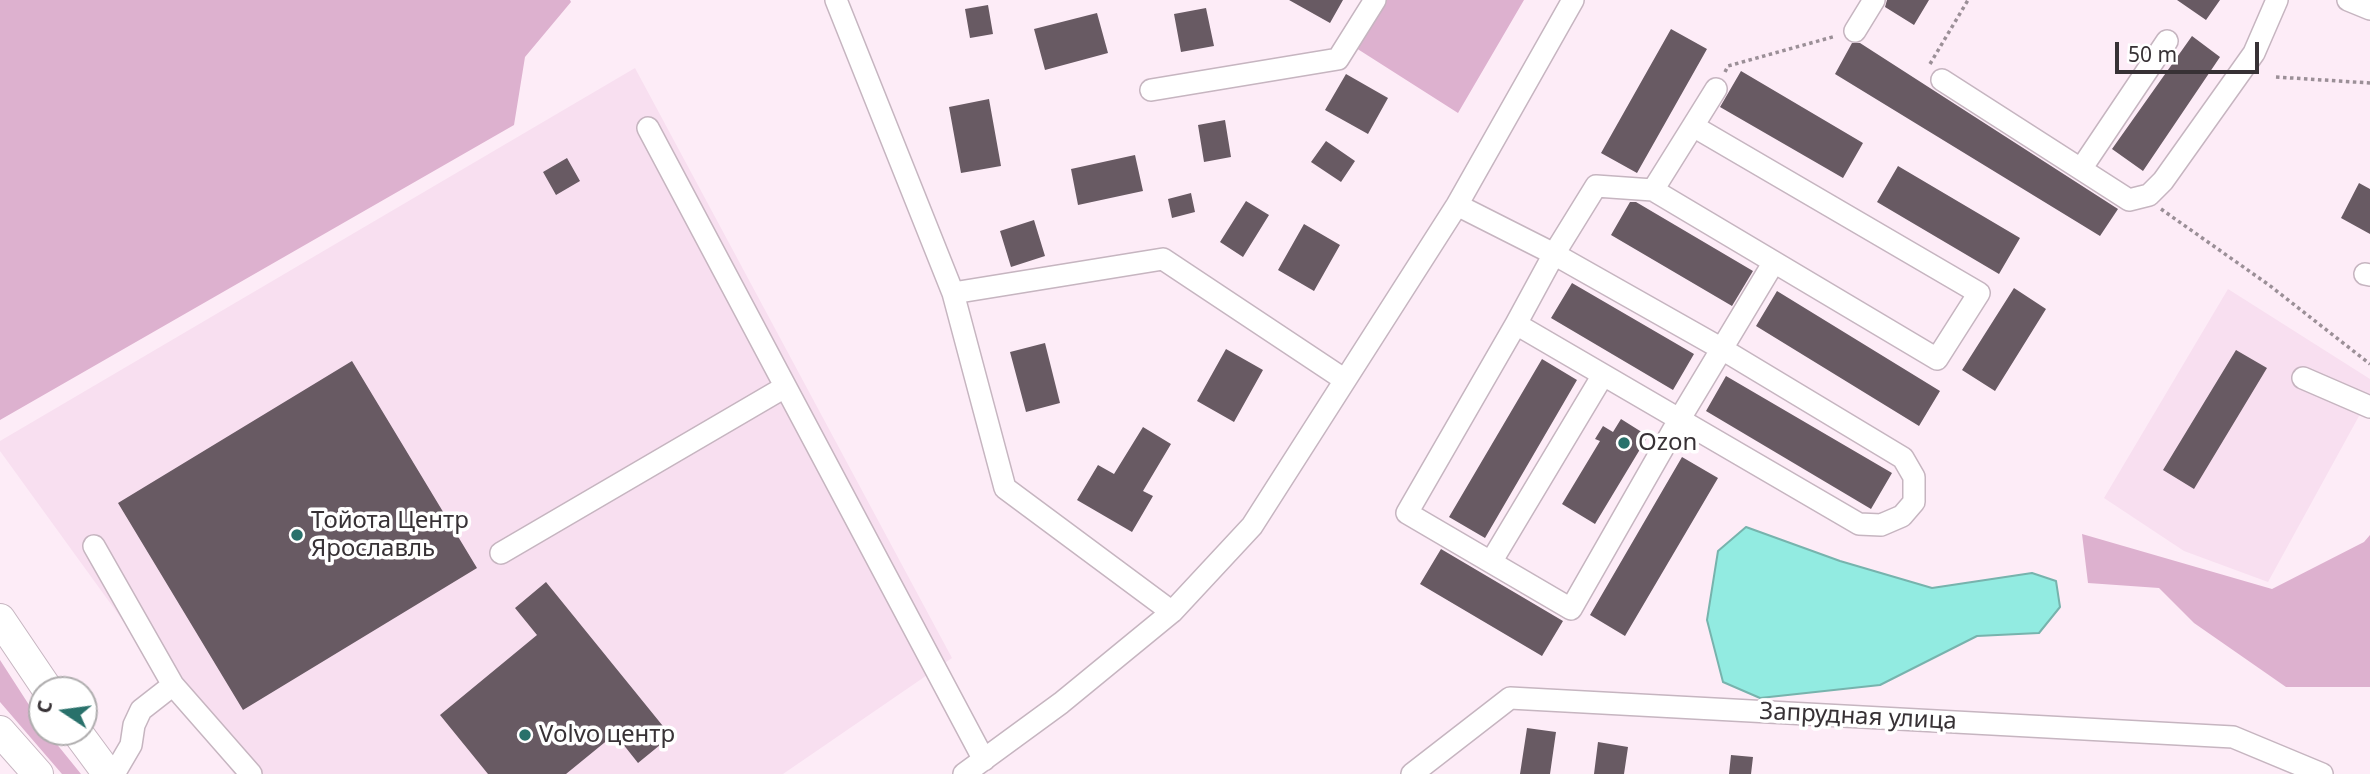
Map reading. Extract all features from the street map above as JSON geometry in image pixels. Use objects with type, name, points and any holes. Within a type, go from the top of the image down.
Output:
[{"type":"highway","points":[[0,619],[39,676]]},
{"type":"highway","points":[[0,731],[38,774]]},
{"type":"highway","points":[[87,746],[108,774]]},
{"type":"street","points":[[836,0],[953,293],[1005,488],[1172,612]]},
{"type":"street","points":[[1151,90],[1338,59],[1375,0]]},
{"type":"street","points":[[964,774],[1061,704],[1172,612],[1252,526],[1457,205],[1573,0]]},
{"type":"street","points":[[1855,31],[1874,0]]},
{"type":"street","points":[[1934,74],[2129,200],[2149,195],[2163,181],[2254,52],[2277,0]]},
{"type":"street","points":[[2348,0],[2370,9]]},
{"type":"street","points":[[2081,169],[2167,41]]},
{"type":"street","points":[[1653,190],[1716,89]]},
{"type":"street","points":[[1693,126],[1979,293],[1937,359],[1774,262],[1653,190],[1596,186],[1554,254],[1407,513],[1571,609],[1679,420],[1774,262]]},
{"type":"street","points":[[648,128],[984,760]]},
{"type":"street","points":[[1457,205],[1554,254],[1722,349],[1903,458],[1914,477],[1914,502],[1902,516],[1881,525],[1859,524],[1516,324]]},
{"type":"street","points":[[953,293],[1163,259],[1345,380]]},
{"type":"street","points":[[1491,562],[1603,375]]},
{"type":"street","points":[[2303,378],[2370,407]]},
{"type":"street","points":[[502,553],[785,387]]},
{"type":"street","points":[[94,546],[173,685],[251,774]]},
{"type":"street","points":[[114,774],[131,745],[134,725],[141,710],[173,685]]},
{"type":"street","name":"Запрудная улица","points":[[1412,774],[1510,698],[2232,737],[2322,774]]},
{"type":"path","points":[[1934,74],[1968,0]]},
{"type":"path","points":[[1728,66],[1855,31]]},
{"type":"path","points":[[2276,78],[2370,83]]},
{"type":"path","points":[[2152,203],[2269,285],[2370,364]]},
{"type":"shaded area","points":[[0,0],[571,2],[525,57],[514,125],[0,420]]},
{"type":"shaded area","points":[[1385,0],[1524,0],[1458,113],[1356,48]]},
{"type":"shaded area","points":[[635,68],[952,658],[783,774],[234,774],[0,451],[0,441]]},
{"type":"shaded area","points":[[2228,289],[2370,379],[2370,396],[2268,582],[2184,551],[2104,498]]},
{"type":"shaded area","points":[[1746,527],[1840,561],[1932,588],[2032,573],[2056,581],[2060,607],[2039,633],[1977,636],[1880,685],[1760,698],[1723,682],[1707,620],[1718,551]]},
{"type":"shaded area","points":[[2082,534],[2272,589],[2364,542],[2370,535],[2370,687],[2286,687],[2194,623],[2159,588],[2088,583]]},
{"type":"shaded area","points":[[0,660],[28,703],[28,735],[0,702]]},
{"type":"shaded area","points":[[38,746],[58,746],[81,774],[62,774]]},
{"type":"building","points":[[1289,0],[1343,0],[1330,23]]},
{"type":"building","points":[[1887,0],[1929,0],[1914,25],[1885,7]]},
{"type":"building","points":[[2177,0],[2220,0],[2206,20]]},
{"type":"building","points":[[988,5],[993,34],[970,38],[965,9]]},
{"type":"building","points":[[1206,8],[1214,46],[1181,52],[1174,14]]},
{"type":"building","points":[[1097,13],[1108,53],[1045,70],[1034,29]]},
{"type":"building","points":[[1671,29],[1707,49],[1637,173],[1601,153]]},
{"type":"building","points":[[2192,36],[2220,57],[2143,171],[2112,149]]},
{"type":"building","points":[[1852,43],[1860,43],[2118,209],[2100,236],[1835,74]]},
{"type":"building","points":[[1741,71],[1863,143],[1843,178],[1720,107]]},
{"type":"building","points":[[1346,74],[1388,98],[1368,134],[1325,110]]},
{"type":"building","points":[[989,99],[1001,166],[961,173],[949,107]]},
{"type":"building","points":[[1225,120],[1231,157],[1204,162],[1198,125]]},
{"type":"building","points":[[1326,141],[1355,161],[1341,182],[1311,162]]},
{"type":"building","points":[[1135,155],[1143,191],[1078,205],[1071,169]]},
{"type":"building","points":[[567,158],[580,181],[556,195],[543,172]]},
{"type":"building","points":[[1898,166],[2020,238],[1999,274],[1877,202]]},
{"type":"building","points":[[2359,183],[2370,189],[2370,234],[2341,218]]},
{"type":"building","points":[[1191,193],[1195,212],[1172,218],[1168,199]]},
{"type":"building","points":[[1246,201],[1269,215],[1243,257],[1220,242]]},
{"type":"building","points":[[1630,202],[1636,202],[1753,271],[1732,306],[1611,235]]},
{"type":"building","points":[[1034,220],[1045,256],[1011,267],[1000,231]]},
{"type":"building","points":[[1304,224],[1340,245],[1314,291],[1278,270]]},
{"type":"building","points":[[1572,283],[1694,354],[1673,390],[1551,318]]},
{"type":"building","points":[[2014,288],[2046,309],[1995,391],[1962,370]]},
{"type":"building","points":[[1777,291],[1940,391],[1919,426],[1756,326]]},
{"type":"building","points":[[1045,343],[1060,403],[1026,412],[1010,352]]},
{"type":"building","points":[[1226,349],[1263,370],[1234,422],[1197,401]]},
{"type":"building","points":[[2236,350],[2267,368],[2194,489],[2163,470]]},
{"type":"building","points":[[1542,359],[1577,380],[1485,538],[1449,517]]},
{"type":"building","name":"Тойота Центр Ярославль","points":[[352,361],[477,568],[243,710],[118,503]]},
{"type":"building","points":[[1726,376],[1892,473],[1871,509],[1706,411]]},
{"type":"building","points":[[1621,419],[1648,436],[1595,524],[1562,504],[1600,441],[1595,439],[1603,426],[1613,432]]},
{"type":"building","points":[[1143,427],[1171,444],[1143,491],[1153,496],[1132,532],[1077,500],[1098,465],[1114,474]]},
{"type":"building","points":[[1682,457],[1718,478],[1625,636],[1590,615]]},
{"type":"building","points":[[1441,549],[1563,621],[1542,656],[1420,584]]},
{"type":"building","points":[[546,582],[671,736],[638,763],[615,734],[566,774],[488,774],[440,715],[537,635],[515,608]]},
{"type":"building","points":[[1527,728],[1556,732],[1550,774],[1520,774]]},
{"type":"building","points":[[1598,742],[1628,747],[1624,774],[1594,774]]},
{"type":"building","points":[[1731,755],[1753,757],[1751,774],[1729,774]]},
{"type":"place","name":"Ozon","points":[[1624,443]]},
{"type":"place","name":"Тойота Центр Ярославль","points":[[297,535]]},
{"type":"place","name":"Volvo центр","points":[[525,735]]}]
